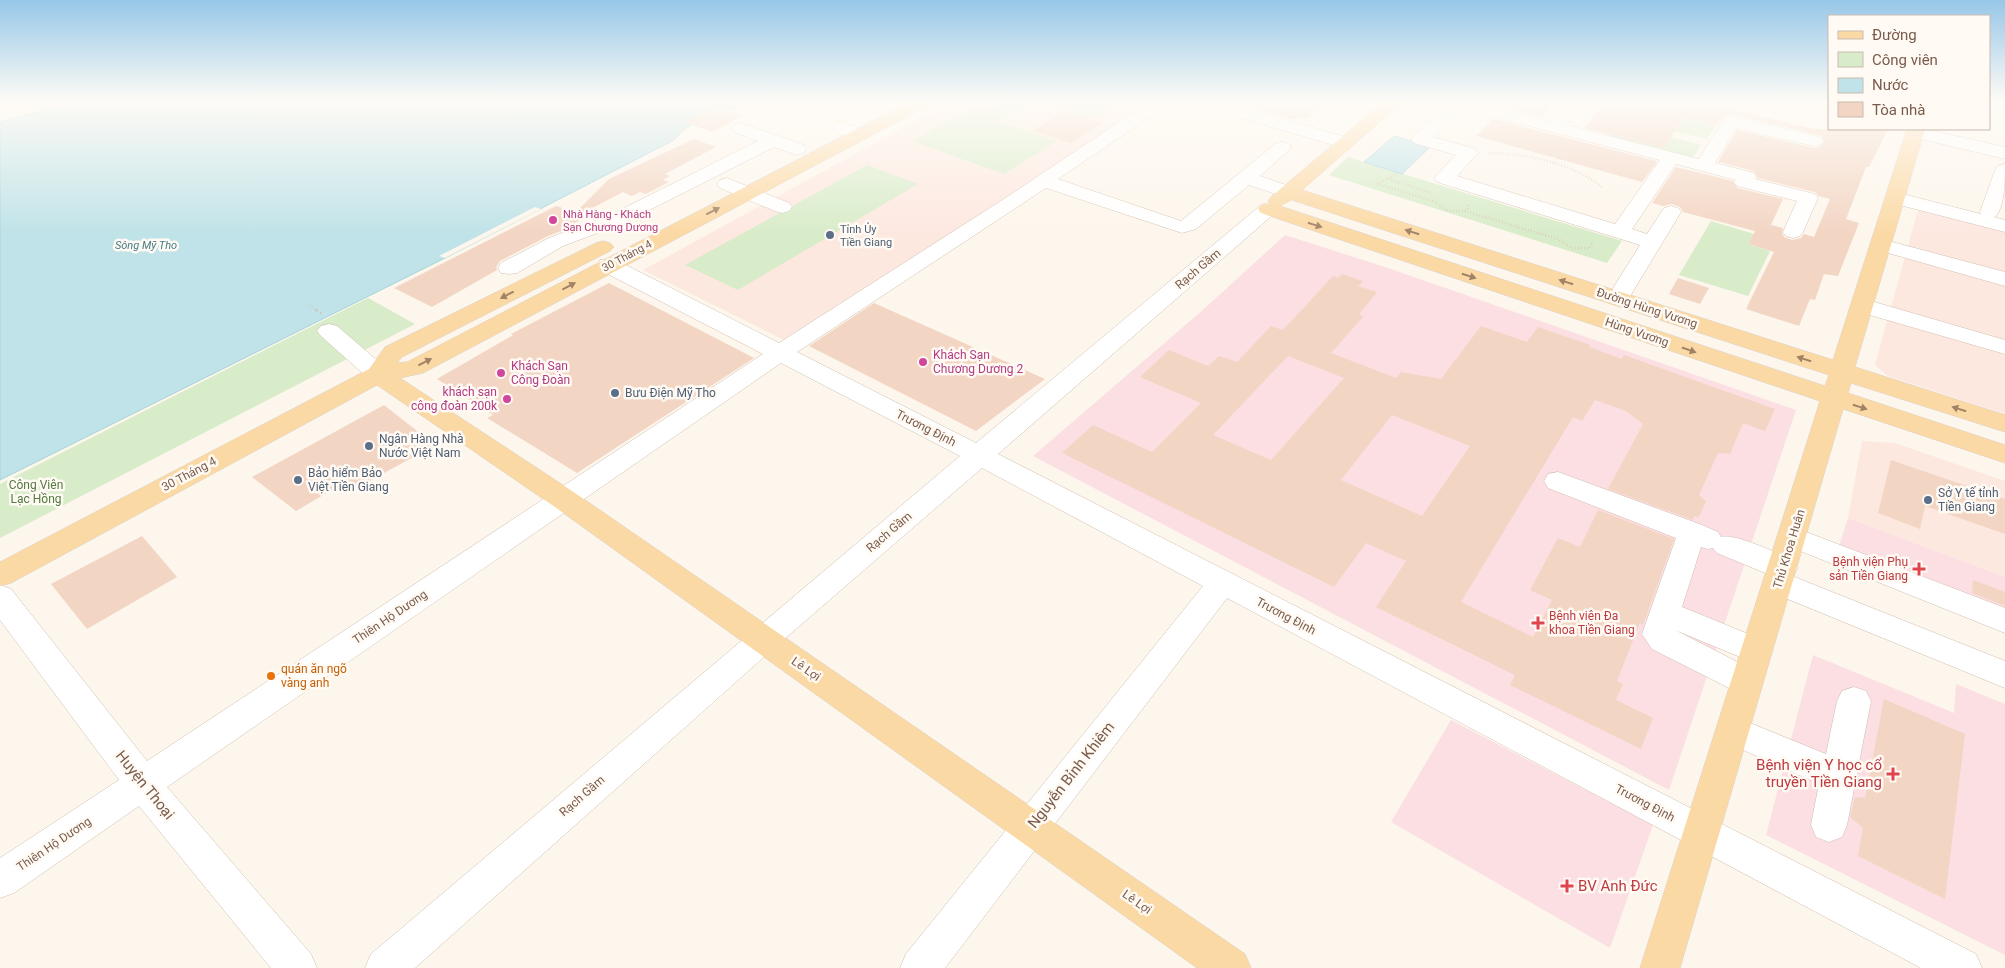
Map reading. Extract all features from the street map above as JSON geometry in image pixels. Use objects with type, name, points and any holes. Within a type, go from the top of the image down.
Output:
[{"type":"main road","name":"30 Tháng 4","points":[[0,575],[378,374],[414,368],[589,261],[694,201],[808,145]]},
{"type":"main road","name":"30 Tháng 4","points":[[378,374],[393,352],[589,261],[746,193],[825,145]]},
{"type":"main road","name":"Rạch Gầm","points":[[1278,201],[1343,145]]},
{"type":"main road","name":"Thủ Khoa Huân","points":[[1660,968],[1793,537],[1833,398],[1864,306],[1911,145]]},
{"type":"main road","name":"Đường Hùng Vương","points":[[1278,201],[1618,298],[2005,424]]},
{"type":"main road","name":"Hùng Vương","points":[[1278,201],[1604,321],[2005,454]]},
{"type":"main road","points":[[1604,321],[1618,298]]},
{"type":"main road","name":"Lê Lợi","points":[[378,374],[565,500],[1231,968]]},
{"type":"street","points":[[509,268],[556,242],[617,220],[764,145]]},
{"type":"street","points":[[787,145],[797,149]]},
{"type":"street","name":"Thiên Hộ Dương","points":[[0,880],[780,353],[1097,145]]},
{"type":"street","points":[[1442,145],[1469,153],[1444,178],[1652,242]]},
{"type":"street","points":[[1625,145],[1747,177],[1744,182],[1808,198],[1793,232]]},
{"type":"street","points":[[1704,166],[1716,145]]},
{"type":"street","points":[[1975,145],[2005,153]]},
{"type":"street","points":[[1044,181],[1173,226],[1182,227],[1189,225],[1282,148]]},
{"type":"street","points":[[1620,232],[1671,157]]},
{"type":"street","points":[[1896,193],[1998,214],[2004,174]]},
{"type":"street","points":[[1246,178],[1278,201]]},
{"type":"street","points":[[727,184],[782,207]]},
{"type":"street","points":[[672,192],[694,201]]},
{"type":"street","points":[[1896,193],[2005,226]]},
{"type":"street","points":[[1225,195],[1278,201]]},
{"type":"street","name":"Rạch Gầm","points":[[385,968],[763,639],[1278,201]]},
{"type":"street","points":[[1618,298],[1671,212]]},
{"type":"street","points":[[1881,245],[2005,279]]},
{"type":"street","name":"Trương Định","points":[[544,249],[589,261],[780,353],[1962,968]]},
{"type":"street","points":[[1864,306],[2005,347]]},
{"type":"street","points":[[328,324],[378,374]]},
{"type":"street","points":[[1558,481],[1709,539],[1781,575],[2005,675]]},
{"type":"street","points":[[1793,537],[2005,621]]},
{"type":"street","points":[[1709,539],[1665,613],[1658,634],[1663,640],[1748,682]]},
{"type":"street","name":"Nguyễn Bỉnh Khiêm","points":[[920,968],[1222,582]]},
{"type":"street","name":"Huyện Thoại","points":[[0,597],[143,784],[297,968]]},
{"type":"street","points":[[1665,613],[1757,651]]},
{"type":"street","points":[[1828,825],[1854,701]]},
{"type":"street","points":[[1732,730],[1838,776]]},
{"type":"path","points":[[1483,153],[1517,154],[1572,169],[1593,179],[1602,187]]},
{"type":"path","points":[[1553,164],[1561,156]]},
{"type":"path","points":[[1399,173],[1378,184],[1436,202],[1440,208],[1450,211],[1465,211],[1558,239],[1568,247],[1585,249]]},
{"type":"path","points":[[1388,179],[1433,194]]},
{"type":"path","points":[[1436,202],[1438,198]]},
{"type":"path","points":[[1465,211],[1469,207],[1467,202]]},
{"type":"path","points":[[307,304],[328,324]]},
{"type":"shaded area","name":"Tỉnh Ủy Tiền Giang","points":[[871,145],[1090,145],[790,343],[643,270]]},
{"type":"shaded area","points":[[1921,199],[2005,221],[2005,414],[1888,376],[1875,365]]},
{"type":"shaded area","name":"Bệnh viện Đa khoa Tiền Giang","points":[[1285,235],[1388,268],[1796,410],[1669,790],[1033,456],[1204,309]]},
{"type":"shaded area","name":"Sở Y tế tỉnh Tiền Giang","points":[[1862,441],[1895,443],[2005,481],[2005,577],[1848,518]]},
{"type":"shaded area","name":"Bệnh viện Phụ sản Tiền Giang","points":[[1848,518],[2005,577],[2005,631],[1834,562]]},
{"type":"shaded area","name":"Bệnh viện Y học cổ truyền Tiền Giang","points":[[1813,655],[1954,713],[1956,684],[2005,704],[2005,955],[1766,835]]},
{"type":"shaded area","name":"BV Anh Đức","points":[[1451,720],[1653,825],[1610,948],[1391,822]]},
{"type":"green space","points":[[924,145],[1050,145],[1004,174]]},
{"type":"green space","points":[[1632,145],[1701,145],[1691,160]]},
{"type":"green space","points":[[1348,157],[1622,241],[1607,263],[1329,175]]},
{"type":"green space","points":[[867,165],[918,184],[738,290],[685,265]]},
{"type":"green space","points":[[1711,221],[1754,234],[1749,244],[1770,251],[1748,296],[1679,275]]},
{"type":"green space","name":"Công Viên Lạc Hồng","points":[[368,298],[415,324],[0,538],[0,484]]},
{"type":"water","name":"Sông Mỹ Tho","points":[[0,145],[664,145],[445,258],[0,480]]},
{"type":"water","points":[[1383,145],[1424,145],[1430,147],[1402,174],[1364,162]]},
{"type":"pier","points":[[535,207],[541,209],[445,258],[439,256]]},
{"type":"building","name":"Nhà Hàng - Khách Sạn Chương Dương","points":[[681,145],[711,145],[716,147],[665,174],[670,176],[663,180],[669,182],[646,194],[640,192],[632,196],[623,192],[581,214],[587,217],[573,224],[577,225],[548,236],[500,261],[496,267],[497,270],[432,307],[394,288],[556,206],[576,212],[609,179]]},
{"type":"building","points":[[1509,145],[1595,145],[1656,161],[1642,182]]},
{"type":"building","points":[[1653,145],[1666,145],[1664,148]]},
{"type":"building","points":[[1728,145],[1820,147],[1821,145],[1880,145],[1869,167],[1866,167],[1846,219],[1859,223],[1838,276],[1824,274],[1815,300],[1810,299],[1799,326],[1746,309],[1774,252],[1749,244],[1755,231],[1683,212],[1680,207],[1672,204],[1663,206],[1652,203],[1676,167],[1733,181],[1737,188],[1783,199],[1771,225],[1783,228],[1782,233],[1784,237],[1792,240],[1801,238],[1804,234],[1814,237],[1830,199],[1819,196],[1815,192],[1758,178],[1754,171],[1718,162]]},
{"type":"building","points":[[1342,274],[1363,281],[1358,286],[1377,292],[1359,314],[1363,317],[1331,353],[1396,378],[1401,372],[1441,379],[1481,326],[1527,342],[1538,327],[1590,345],[1589,347],[1622,359],[1624,355],[1775,409],[1765,431],[1743,423],[1730,454],[1718,453],[1699,495],[1706,501],[1699,517],[1694,516],[1693,520],[1608,489],[1643,424],[1626,411],[1595,400],[1582,421],[1573,417],[1461,602],[1533,637],[1552,600],[1530,590],[1558,538],[1580,547],[1598,510],[1674,539],[1643,625],[1640,623],[1617,681],[1623,684],[1616,700],[1653,718],[1641,749],[1510,685],[1515,675],[1376,607],[1406,561],[1366,543],[1334,587],[1062,453],[1093,425],[1152,452],[1201,403],[1140,377],[1169,350],[1208,366],[1219,356],[1237,362],[1271,326],[1283,330],[1333,276],[1338,278]],"holes":[[[1288,356],[1344,378],[1271,460],[1213,435]],[[1392,415],[1470,446],[1422,516],[1341,480]]]},
{"type":"building","points":[[1678,278],[1709,288],[1700,304],[1669,294]]},
{"type":"building","name":"Bưu Điện Mỹ Tho","points":[[609,283],[754,358],[577,473],[487,418],[493,415],[437,379],[513,335],[511,334]]},
{"type":"building","name":"Khách Sạn Chương Dương 2","points":[[874,303],[1045,379],[976,431],[809,346]]},
{"type":"building","name":"Ngân Hàng Nhà Nước Việt Nam","points":[[384,405],[435,445],[357,488],[347,481],[296,511],[252,477]]},
{"type":"building","points":[[1891,460],[2005,499],[2005,534],[1925,506],[1920,529],[1878,513]]},
{"type":"building","points":[[142,536],[177,577],[87,629],[51,584]]},
{"type":"building","points":[[1973,580],[2005,592],[2005,606],[1972,593]]},
{"type":"building","points":[[1884,699],[1965,734],[1945,899],[1858,856],[1863,828],[1850,817],[1855,797],[1865,798]]},
{"type":"place","name":"Nhà Hàng - Khách Sạn Chương Dương","points":[[553,220]]},
{"type":"place","name":"Tỉnh Ủy Tiền Giang","points":[[830,235]]},
{"type":"place","name":"Khách Sạn Chương Dương 2","points":[[923,362]]},
{"type":"place","name":"Khách Sạn Công Đoàn","points":[[501,373]]},
{"type":"place","name":"Bưu Điện Mỹ Tho","points":[[615,393]]},
{"type":"place","name":"khách sạn công đoàn 200k","points":[[507,399]]},
{"type":"place","name":"Ngân Hàng Nhà Nước Việt Nam","points":[[369,446]]},
{"type":"place","name":"Bảo hiểm Bảo Việt Tiền Giang","points":[[298,480]]},
{"type":"place","name":"Sở Y tế tỉnh Tiền Giang","points":[[1928,500]]},
{"type":"place","name":"Bệnh viện Phụ sản Tiền Giang","points":[[1919,569]]},
{"type":"place","name":"Bệnh viện Đa khoa Tiền Giang","points":[[1538,623]]},
{"type":"place","name":"quán ăn ngõ vàng anh","points":[[271,676]]},
{"type":"place","name":"Bệnh viện Y học cổ truyền Tiền Giang","points":[[1893,774]]},
{"type":"place","name":"BV Anh Đức","points":[[1567,886]]}]
